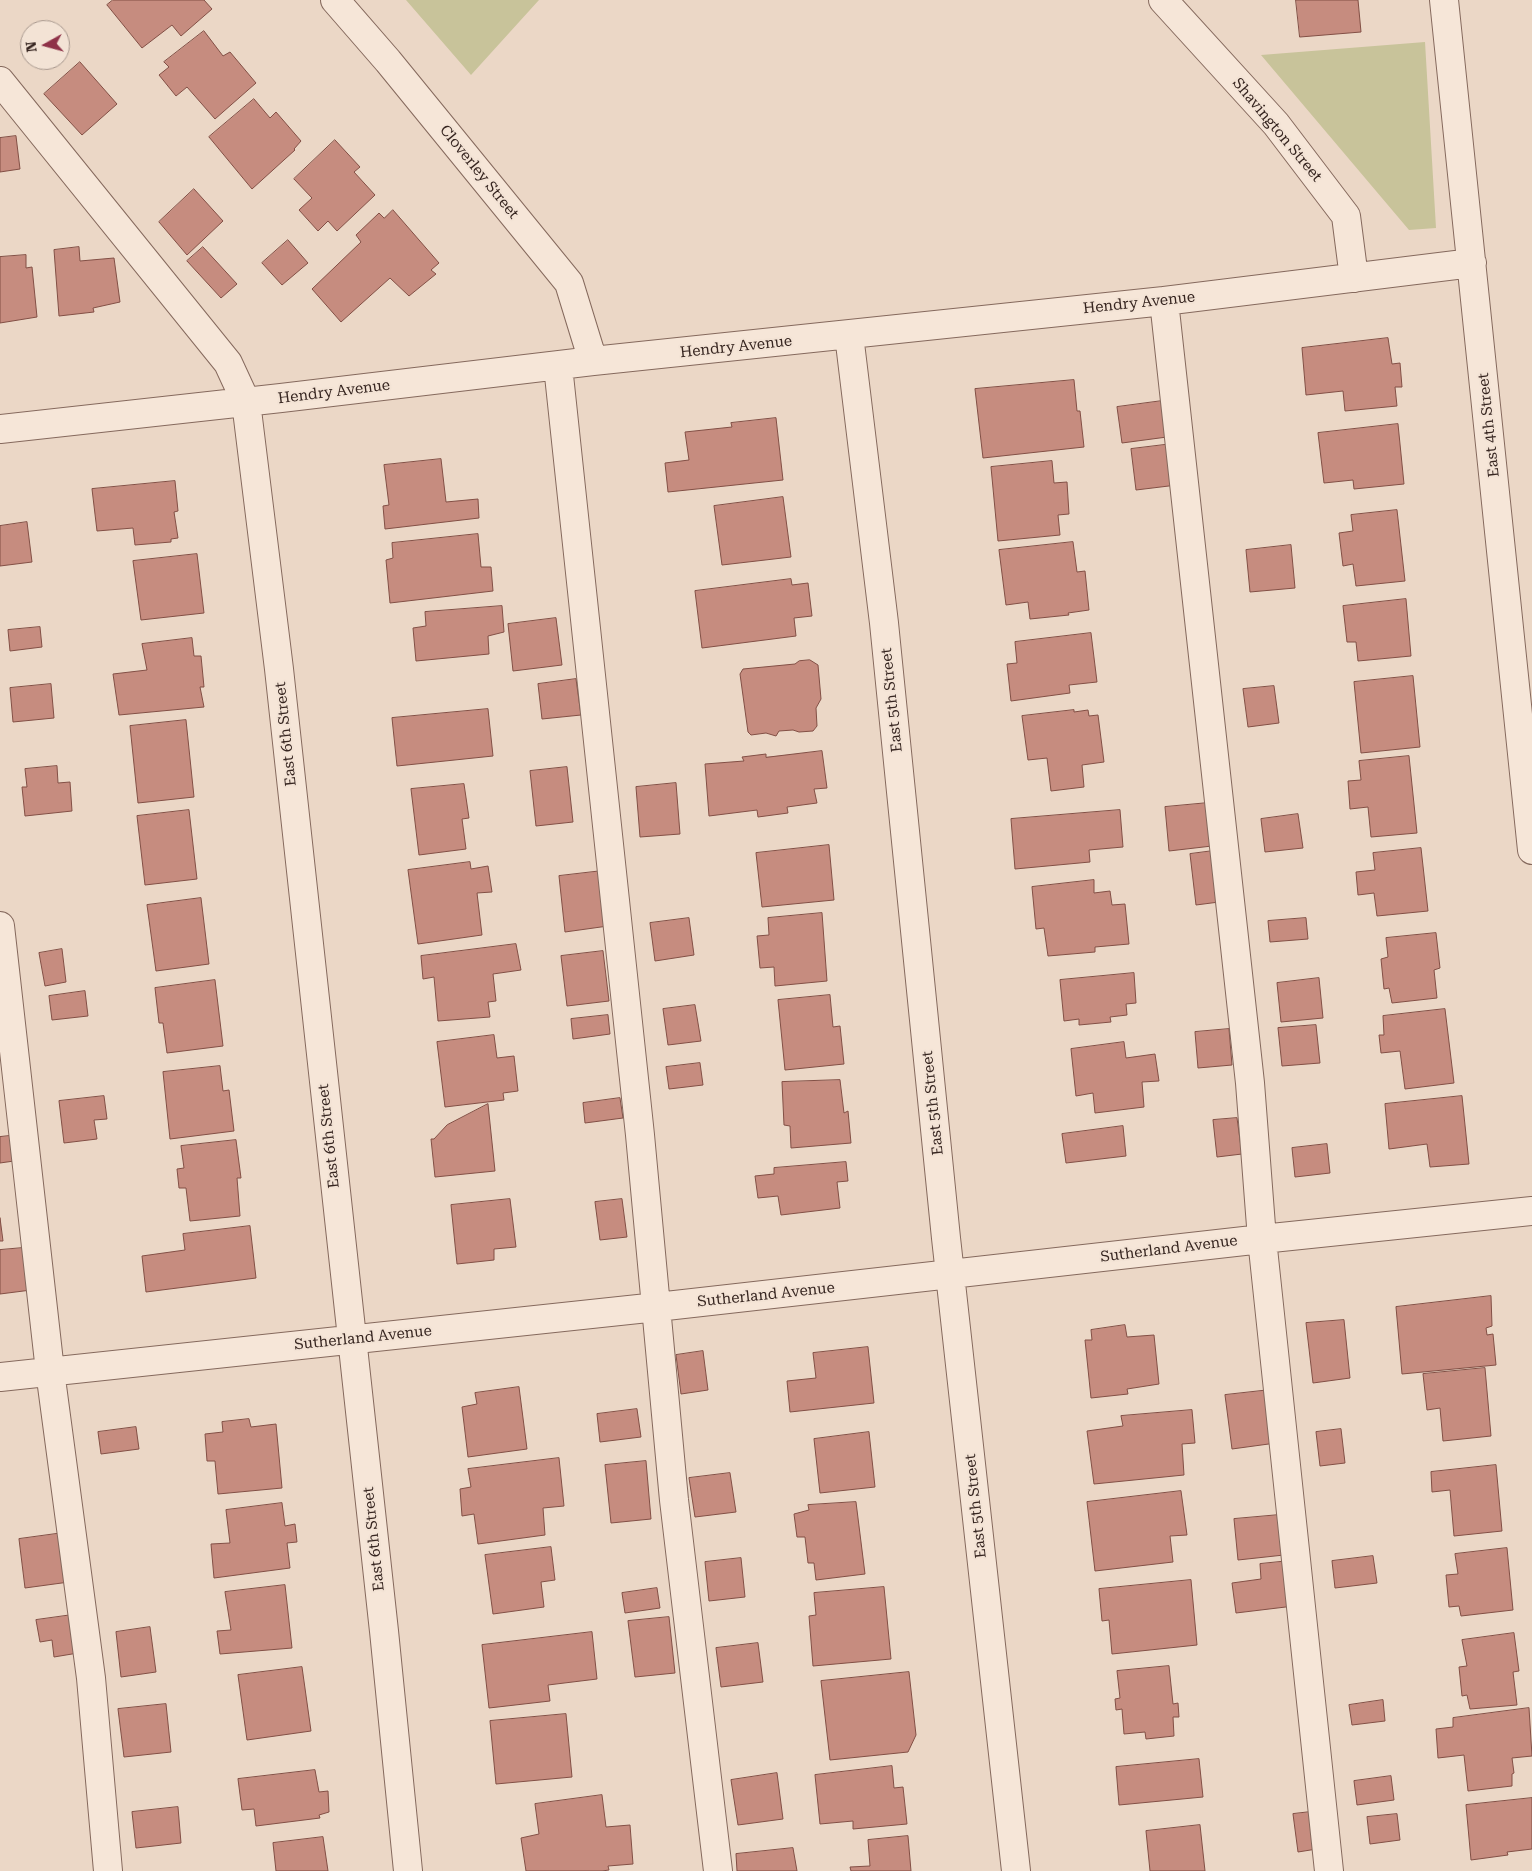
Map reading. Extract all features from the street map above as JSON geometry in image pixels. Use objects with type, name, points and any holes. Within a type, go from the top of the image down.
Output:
[{"type":"street","name":"Cloverley Street","points":[[335,0],[569,283],[593,361]]},
{"type":"street","name":"Shavington Street","points":[[1163,0],[1276,124],[1346,216],[1354,278]]},
{"type":"street","name":"East 4th Street","points":[[1444,0],[1532,850]]},
{"type":"street","name":"East 6th Street","points":[[4,90],[228,363],[246,402],[280,679],[384,1631],[408,1871]]},
{"type":"street","name":"Hendry Avenue","points":[[0,428],[246,402],[593,361],[1164,301],[1472,263]]},
{"type":"street","points":[[1164,301],[1249,1073],[1262,1239],[1329,1871]]},
{"type":"street","name":"East 5th Street","points":[[850,335],[884,623],[950,1274],[1016,1871]]},
{"type":"street","points":[[558,366],[657,1307],[674,1500],[718,1871]]},
{"type":"street","points":[[0,926],[50,1371],[91,1678],[108,1871]]},
{"type":"street","name":"Sutherland Avenue","points":[[0,1377],[1532,1211]]},
{"type":"shaded area","points":[[406,0],[539,0],[471,75]]},
{"type":"shaded area","points":[[1425,42],[1436,228],[1409,230],[1261,55]]},
{"type":"building","points":[[113,0],[204,0],[212,9],[181,36],[172,25],[142,48],[107,5]]},
{"type":"building","points":[[1296,0],[1358,0],[1361,32],[1300,37]]},
{"type":"building","points":[[204,31],[223,56],[230,52],[256,83],[215,119],[187,87],[176,96],[159,75],[169,67],[164,62]]},
{"type":"building","points":[[80,62],[117,104],[82,135],[44,94]]},
{"type":"building","points":[[254,99],[270,118],[276,112],[301,141],[295,150],[252,189],[209,137]]},
{"type":"building","points":[[16,136],[20,169],[0,172],[0,138]]},
{"type":"building","points":[[335,140],[360,167],[354,172],[375,195],[337,231],[328,221],[318,231],[299,210],[312,198],[294,179]]},
{"type":"building","points":[[194,189],[223,221],[187,255],[159,222]]},
{"type":"building","points":[[393,210],[439,263],[431,270],[436,274],[409,296],[390,278],[341,322],[312,289],[361,242],[356,235],[379,213],[384,218]]},
{"type":"building","points":[[288,240],[308,263],[282,285],[262,263]]},
{"type":"building","points":[[79,247],[80,261],[114,258],[120,302],[93,308],[94,312],[59,316],[54,250]]},
{"type":"building","points":[[203,247],[237,284],[221,298],[187,261]]},
{"type":"building","points":[[26,255],[26,268],[32,267],[37,317],[0,323],[0,257]]},
{"type":"building","points":[[1388,338],[1392,364],[1400,363],[1402,387],[1395,387],[1397,406],[1345,411],[1343,391],[1306,395],[1302,348]]},
{"type":"building","points":[[1074,380],[1077,411],[1080,411],[1084,447],[983,458],[975,389]]},
{"type":"building","points":[[1162,401],[1167,437],[1122,443],[1117,407]]},
{"type":"building","points":[[776,418],[783,480],[668,492],[665,463],[689,460],[685,432],[732,427],[731,423]]},
{"type":"building","points":[[1398,424],[1404,484],[1354,489],[1353,480],[1324,483],[1318,433]]},
{"type":"building","points":[[1172,444],[1177,485],[1136,490],[1131,449]]},
{"type":"building","points":[[441,459],[446,502],[478,499],[479,518],[385,529],[383,506],[389,505],[384,465]]},
{"type":"building","points":[[1052,461],[1054,483],[1067,482],[1069,514],[1058,515],[1060,535],[998,541],[991,467]]},
{"type":"building","points":[[175,481],[178,511],[174,512],[178,538],[171,539],[171,542],[135,545],[133,528],[97,531],[92,489]]},
{"type":"building","points":[[783,497],[791,557],[722,565],[714,506]]},
{"type":"building","points":[[1397,510],[1405,581],[1356,586],[1353,564],[1343,566],[1339,533],[1353,531],[1351,515]]},
{"type":"building","points":[[27,522],[32,562],[0,566],[0,526]]},
{"type":"building","points":[[478,534],[481,567],[491,567],[493,591],[390,603],[386,560],[393,558],[392,543]]},
{"type":"building","points":[[1073,542],[1077,572],[1085,571],[1089,610],[1068,613],[1069,615],[1030,619],[1028,602],[1006,605],[999,550]]},
{"type":"building","points":[[1291,545],[1295,588],[1250,592],[1246,550]]},
{"type":"building","points":[[197,554],[204,613],[141,620],[133,561]]},
{"type":"building","points":[[791,579],[792,585],[808,583],[812,616],[794,618],[796,636],[702,648],[695,591]]},
{"type":"building","points":[[1406,599],[1411,656],[1358,661],[1356,642],[1347,642],[1343,606]]},
{"type":"building","points":[[502,606],[504,632],[488,636],[489,654],[416,661],[413,628],[426,626],[425,612]]},
{"type":"building","points":[[556,618],[562,665],[513,671],[508,624]]},
{"type":"building","points":[[40,627],[42,647],[10,651],[8,630]]},
{"type":"building","points":[[1091,633],[1097,682],[1069,685],[1070,693],[1011,701],[1007,664],[1017,663],[1015,642]]},
{"type":"building","points":[[192,638],[194,656],[201,656],[204,687],[200,687],[204,707],[119,715],[113,674],[147,670],[142,644]]},
{"type":"building","points":[[810,660],[818,665],[821,699],[816,708],[817,726],[813,731],[779,731],[776,736],[766,733],[751,735],[748,732],[740,674],[743,669],[795,664],[799,661]]},
{"type":"building","points":[[1413,676],[1420,747],[1361,753],[1354,682]]},
{"type":"building","points":[[576,679],[581,715],[542,719],[538,684]]},
{"type":"building","points":[[51,684],[54,718],[13,722],[10,688]]},
{"type":"building","points":[[1274,686],[1279,723],[1248,727],[1243,689]]},
{"type":"building","points":[[488,709],[493,756],[397,766],[392,718]]},
{"type":"building","points":[[1074,710],[1074,712],[1088,710],[1089,716],[1098,715],[1104,762],[1082,765],[1084,787],[1051,791],[1047,758],[1028,760],[1022,716]]},
{"type":"building","points":[[186,720],[194,797],[138,803],[130,726]]},
{"type":"building","points":[[822,751],[827,788],[814,789],[817,803],[787,807],[788,813],[758,817],[757,810],[709,816],[705,764],[744,761],[742,757],[766,754],[766,757]]},
{"type":"building","points":[[1409,756],[1417,833],[1371,837],[1368,807],[1350,809],[1348,781],[1361,780],[1359,761]]},
{"type":"building","points":[[57,766],[58,783],[70,782],[72,811],[25,816],[22,787],[27,787],[25,769]]},
{"type":"building","points":[[567,767],[573,822],[536,826],[530,771]]},
{"type":"building","points":[[676,783],[680,834],[640,837],[636,787]]},
{"type":"building","points":[[464,784],[469,818],[462,819],[466,849],[419,855],[411,789]]},
{"type":"building","points":[[1208,803],[1212,846],[1169,851],[1165,807]]},
{"type":"building","points":[[189,810],[197,879],[145,885],[137,816]]},
{"type":"building","points":[[1120,810],[1123,847],[1089,850],[1090,862],[1015,869],[1011,819]]},
{"type":"building","points":[[1298,814],[1303,848],[1265,852],[1261,819]]},
{"type":"building","points":[[829,845],[834,900],[762,907],[756,853]]},
{"type":"building","points":[[1421,848],[1428,911],[1377,916],[1374,893],[1358,895],[1356,872],[1375,870],[1373,853]]},
{"type":"building","points":[[1213,851],[1219,902],[1196,905],[1190,854]]},
{"type":"building","points":[[470,862],[471,869],[488,866],[492,892],[477,893],[482,935],[418,944],[408,870]]},
{"type":"building","points":[[602,871],[608,926],[565,932],[559,876]]},
{"type":"building","points":[[1094,880],[1094,893],[1110,891],[1112,905],[1125,904],[1129,944],[1095,947],[1095,952],[1048,956],[1044,928],[1036,929],[1032,887]]},
{"type":"building","points":[[201,898],[209,964],[156,971],[147,905]]},
{"type":"building","points":[[822,913],[827,981],[775,986],[774,967],[760,968],[757,936],[769,935],[768,918]]},
{"type":"building","points":[[689,918],[694,955],[655,961],[650,923]]},
{"type":"building","points":[[1306,918],[1308,939],[1270,942],[1268,921]]},
{"type":"building","points":[[1436,933],[1440,968],[1434,970],[1437,998],[1392,1003],[1389,988],[1384,989],[1381,959],[1388,957],[1386,938]]},
{"type":"building","points":[[516,944],[521,970],[493,974],[496,1001],[488,1002],[490,1017],[438,1021],[434,977],[423,979],[421,956]]},
{"type":"building","points":[[62,949],[66,982],[45,986],[39,953]]},
{"type":"building","points":[[603,951],[609,1001],[567,1006],[561,956]]},
{"type":"building","points":[[1134,973],[1136,1003],[1126,1004],[1127,1015],[1110,1017],[1111,1022],[1079,1025],[1079,1019],[1064,1021],[1060,980]]},
{"type":"building","points":[[1319,978],[1323,1018],[1281,1022],[1277,983]]},
{"type":"building","points":[[215,980],[223,1046],[167,1053],[163,1023],[159,1023],[155,988]]},
{"type":"building","points":[[85,991],[88,1016],[52,1020],[49,996]]},
{"type":"building","points":[[830,995],[833,1027],[840,1026],[844,1064],[785,1070],[778,1000]]},
{"type":"building","points":[[695,1005],[701,1041],[668,1045],[663,1009]]},
{"type":"building","points":[[1445,1009],[1454,1083],[1405,1089],[1400,1051],[1381,1053],[1379,1035],[1384,1035],[1383,1016]]},
{"type":"building","points":[[608,1015],[610,1034],[573,1039],[571,1019]]},
{"type":"building","points":[[1316,1025],[1320,1063],[1282,1066],[1278,1028]]},
{"type":"building","points":[[1229,1029],[1232,1065],[1198,1068],[1195,1032]]},
{"type":"building","points":[[494,1035],[497,1058],[514,1056],[518,1091],[503,1093],[504,1100],[445,1107],[437,1042]]},
{"type":"building","points":[[1124,1042],[1126,1058],[1155,1054],[1159,1081],[1142,1082],[1144,1107],[1095,1113],[1093,1093],[1076,1096],[1071,1049]]},
{"type":"building","points":[[700,1063],[703,1085],[669,1089],[666,1067]]},
{"type":"building","points":[[220,1066],[223,1091],[229,1090],[234,1131],[170,1139],[163,1072]]},
{"type":"building","points":[[840,1080],[844,1113],[848,1111],[851,1143],[791,1148],[790,1126],[784,1125],[782,1082]]},
{"type":"building","points":[[104,1096],[107,1119],[94,1120],[97,1139],[64,1143],[59,1101]]},
{"type":"building","points":[[1462,1096],[1469,1164],[1430,1167],[1427,1144],[1389,1149],[1385,1104]]},
{"type":"building","points":[[620,1098],[623,1118],[585,1123],[583,1103]]},
{"type":"building","points":[[488,1104],[495,1171],[435,1177],[431,1139],[434,1139],[447,1125]]},
{"type":"building","points":[[1237,1118],[1242,1154],[1217,1157],[1213,1120]]},
{"type":"building","points":[[1123,1126],[1126,1156],[1066,1163],[1062,1134]]},
{"type":"building","points":[[18,1135],[21,1160],[0,1163],[0,1137]]},
{"type":"building","points":[[236,1140],[241,1178],[237,1178],[240,1216],[190,1221],[186,1188],[179,1188],[177,1169],[184,1168],[181,1146]]},
{"type":"building","points":[[1327,1144],[1330,1173],[1295,1177],[1292,1148]]},
{"type":"building","points":[[846,1162],[848,1181],[837,1182],[840,1208],[781,1215],[778,1196],[758,1198],[755,1176],[774,1174],[774,1168]]},
{"type":"building","points":[[510,1199],[516,1247],[494,1249],[494,1260],[457,1264],[451,1205]]},
{"type":"building","points":[[622,1199],[627,1237],[600,1240],[595,1202]]},
{"type":"building","points":[[0,1218],[3,1241],[0,1241]]},
{"type":"building","points":[[250,1226],[256,1278],[146,1292],[142,1256],[185,1250],[183,1234]]},
{"type":"building","points":[[34,1247],[39,1289],[0,1294],[0,1250]]},
{"type":"building","points":[[1491,1296],[1492,1326],[1486,1328],[1487,1335],[1493,1334],[1496,1365],[1402,1374],[1396,1307]]},
{"type":"building","points":[[1344,1320],[1350,1378],[1313,1383],[1306,1323]]},
{"type":"building","points":[[1125,1325],[1127,1337],[1154,1335],[1159,1384],[1127,1389],[1128,1394],[1091,1398],[1085,1340],[1092,1340],[1091,1330]]},
{"type":"building","points":[[868,1347],[874,1403],[790,1412],[787,1381],[816,1378],[813,1353]]},
{"type":"building","points":[[703,1351],[708,1390],[681,1394],[676,1355]]},
{"type":"building","points":[[1485,1368],[1491,1436],[1443,1441],[1440,1408],[1427,1410],[1423,1374]]},
{"type":"building","points":[[519,1387],[527,1449],[468,1457],[462,1407],[477,1404],[475,1393]]},
{"type":"building","points":[[1270,1390],[1276,1443],[1232,1449],[1225,1395]]},
{"type":"building","points":[[637,1409],[641,1437],[600,1442],[597,1414]]},
{"type":"building","points":[[1192,1410],[1195,1443],[1182,1444],[1184,1475],[1094,1484],[1087,1431],[1123,1426],[1121,1416]]},
{"type":"building","points":[[249,1419],[251,1427],[276,1424],[282,1488],[218,1494],[215,1461],[207,1461],[205,1434],[223,1432],[222,1422]]},
{"type":"building","points":[[136,1427],[139,1449],[101,1454],[98,1432]]},
{"type":"building","points":[[1341,1429],[1345,1463],[1320,1466],[1316,1432]]},
{"type":"building","points":[[869,1432],[875,1487],[820,1493],[814,1439]]},
{"type":"building","points":[[559,1458],[564,1506],[543,1508],[545,1535],[478,1544],[474,1514],[462,1516],[460,1489],[471,1487],[468,1469]]},
{"type":"building","points":[[646,1461],[651,1519],[611,1523],[605,1465]]},
{"type":"building","points":[[1496,1465],[1502,1531],[1454,1536],[1450,1490],[1432,1492],[1431,1472]]},
{"type":"building","points":[[730,1473],[736,1512],[695,1517],[689,1478]]},
{"type":"building","points":[[1181,1491],[1187,1535],[1170,1536],[1173,1562],[1095,1571],[1087,1502]]},
{"type":"building","points":[[856,1502],[865,1574],[816,1580],[814,1563],[808,1563],[805,1537],[797,1537],[794,1514],[809,1510],[808,1505]]},
{"type":"building","points":[[282,1503],[285,1526],[295,1524],[297,1542],[287,1543],[290,1568],[214,1578],[211,1544],[230,1543],[226,1510]]},
{"type":"building","points":[[1279,1515],[1284,1555],[1238,1560],[1234,1519]]},
{"type":"building","points":[[63,1533],[69,1582],[25,1588],[19,1539]]},
{"type":"building","points":[[551,1547],[555,1580],[541,1582],[544,1607],[493,1614],[485,1555]]},
{"type":"building","points":[[1507,1548],[1513,1610],[1461,1616],[1459,1606],[1449,1607],[1446,1575],[1458,1574],[1455,1554]]},
{"type":"building","points":[[1373,1556],[1377,1583],[1335,1588],[1332,1561]]},
{"type":"building","points":[[741,1558],[745,1597],[709,1601],[705,1562]]},
{"type":"building","points":[[1289,1561],[1294,1606],[1236,1613],[1232,1583],[1261,1579],[1260,1564]]},
{"type":"building","points":[[1191,1580],[1197,1645],[1112,1654],[1109,1620],[1102,1621],[1099,1589]]},
{"type":"building","points":[[285,1585],[292,1648],[220,1654],[217,1631],[231,1630],[225,1592]]},
{"type":"building","points":[[884,1587],[891,1659],[813,1666],[809,1616],[816,1615],[814,1593]]},
{"type":"building","points":[[657,1588],[660,1608],[625,1613],[622,1593]]},
{"type":"building","points":[[72,1615],[78,1653],[54,1657],[52,1640],[40,1642],[36,1620]]},
{"type":"building","points":[[669,1617],[675,1673],[635,1677],[628,1621]]},
{"type":"building","points":[[150,1627],[156,1672],[121,1677],[116,1632]]},
{"type":"building","points":[[592,1632],[597,1679],[548,1685],[550,1701],[489,1708],[482,1645]]},
{"type":"building","points":[[1514,1633],[1519,1671],[1513,1672],[1517,1705],[1470,1709],[1467,1695],[1462,1696],[1459,1667],[1467,1666],[1462,1640]]},
{"type":"building","points":[[758,1643],[763,1682],[721,1687],[716,1648]]},
{"type":"building","points":[[1169,1666],[1173,1704],[1178,1703],[1179,1717],[1173,1717],[1174,1736],[1146,1739],[1145,1732],[1124,1734],[1122,1709],[1116,1710],[1115,1699],[1120,1698],[1117,1671]]},
{"type":"building","points":[[302,1667],[311,1731],[247,1740],[238,1675]]},
{"type":"building","points":[[909,1672],[916,1735],[908,1752],[830,1760],[821,1681]]},
{"type":"building","points":[[1383,1700],[1385,1721],[1352,1725],[1349,1705]]},
{"type":"building","points":[[166,1704],[171,1752],[124,1757],[118,1709]]},
{"type":"building","points":[[1529,1708],[1532,1756],[1512,1758],[1514,1773],[1512,1774],[1512,1786],[1468,1791],[1464,1755],[1438,1758],[1436,1729],[1453,1727],[1453,1718]]},
{"type":"building","points":[[566,1714],[572,1777],[496,1784],[490,1721]]},
{"type":"building","points":[[1199,1759],[1203,1797],[1119,1805],[1116,1767]]},
{"type":"building","points":[[892,1766],[894,1788],[903,1787],[907,1824],[853,1829],[853,1821],[820,1824],[815,1775]]},
{"type":"building","points":[[315,1770],[319,1792],[328,1791],[329,1812],[319,1815],[320,1818],[256,1826],[254,1809],[242,1810],[238,1779]]},
{"type":"building","points":[[777,1773],[783,1819],[738,1825],[731,1780]]},
{"type":"building","points":[[1391,1776],[1394,1800],[1357,1805],[1354,1781]]},
{"type":"building","points":[[602,1795],[606,1827],[630,1825],[633,1864],[608,1866],[609,1870],[602,1871],[526,1871],[521,1838],[539,1834],[535,1804]]},
{"type":"building","points":[[1532,1798],[1532,1849],[1507,1852],[1508,1855],[1471,1860],[1466,1805]]},
{"type":"building","points":[[178,1807],[181,1843],[136,1848],[132,1812]]},
{"type":"building","points":[[1319,1811],[1323,1848],[1298,1852],[1293,1814]]},
{"type":"building","points":[[1397,1814],[1400,1840],[1370,1844],[1367,1817]]},
{"type":"building","points":[[1200,1825],[1205,1871],[1150,1871],[1146,1831]]},
{"type":"building","points":[[908,1836],[911,1871],[851,1871],[850,1867],[870,1866],[868,1840]]},
{"type":"building","points":[[323,1837],[328,1871],[276,1871],[273,1843]]},
{"type":"building","points":[[793,1848],[797,1871],[737,1871],[736,1854]]}]
